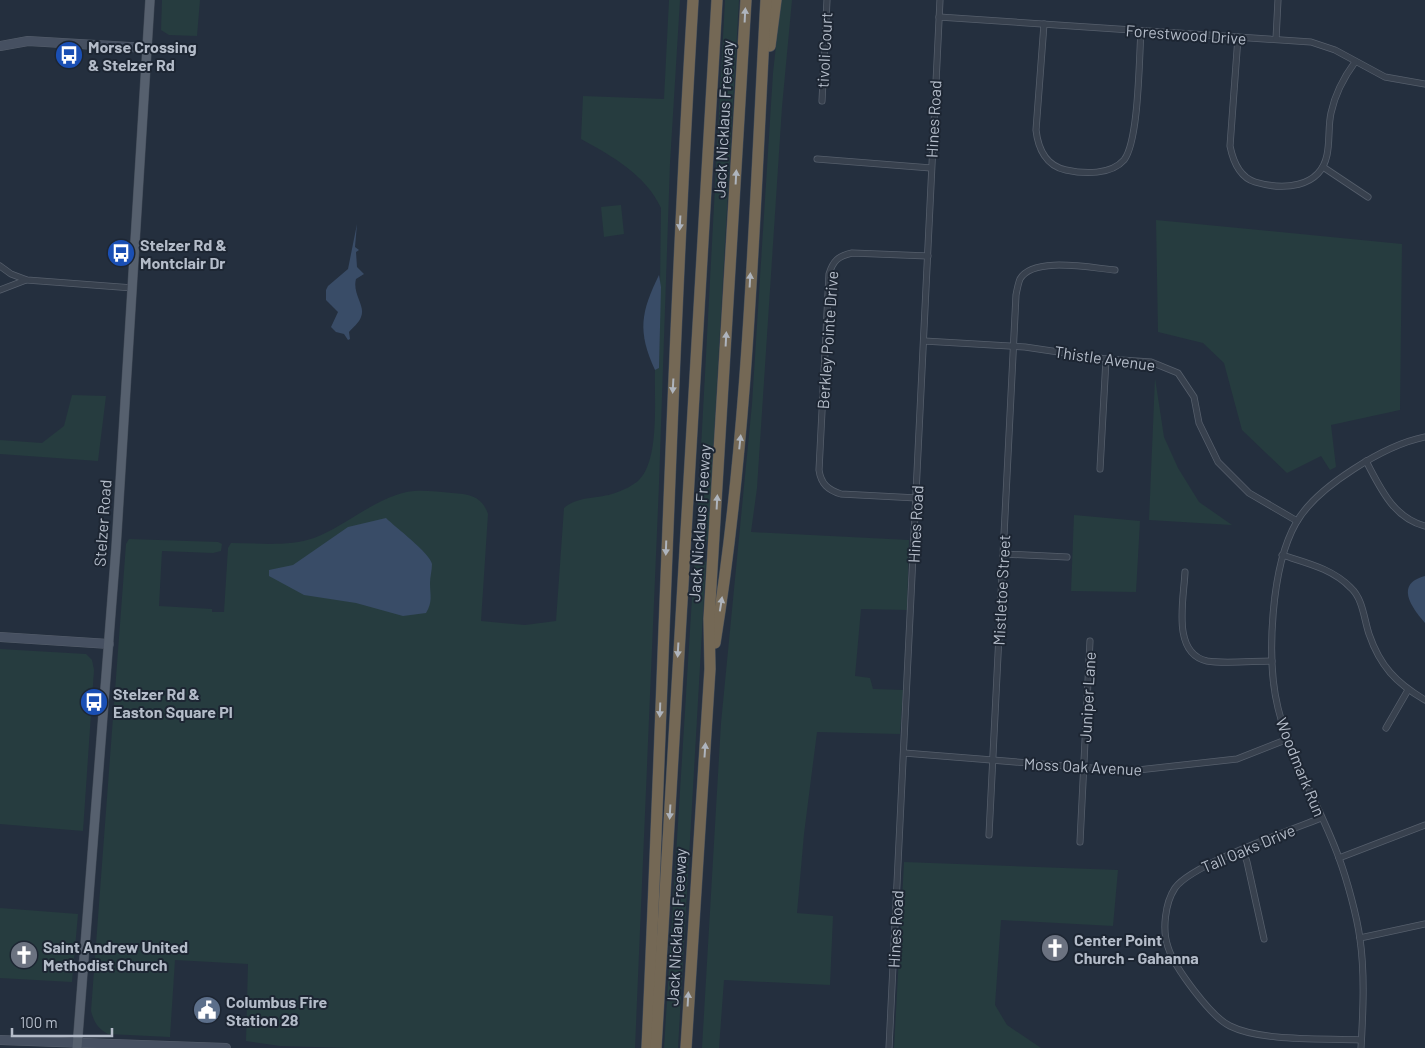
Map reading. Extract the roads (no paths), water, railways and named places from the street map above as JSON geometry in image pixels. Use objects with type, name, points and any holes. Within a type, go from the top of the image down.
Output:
[{"type":"highway","points":[[648,1048],[681,200],[691,0]]},
{"type":"highway","name":"Jack Nicklaus Freeway","points":[[656,1048],[717,0]]},
{"type":"highway","name":"Jack Nicklaus Freeway","points":[[686,1048],[710,669],[709,609],[746,0]]},
{"type":"highway","points":[[710,669],[727,568],[741,431],[766,0]]},
{"type":"highway","points":[[759,129],[776,0]]},
{"type":"main road","name":"Stelzer Road","points":[[77,1046],[109,644],[150,0]]},
{"type":"main road","points":[[0,46],[28,41],[147,48]]},
{"type":"main road","points":[[0,637],[109,644]]},
{"type":"main road","points":[[0,1040],[77,1046],[226,1048]]},
{"type":"street","name":"tivoli Court","points":[[822,100],[827,0]]},
{"type":"street","name":"Hines Road","points":[[889,1048],[940,0]]},
{"type":"street","points":[[1276,39],[1278,0]]},
{"type":"street","name":"Forestwood Drive","points":[[939,17],[1310,42],[1335,50],[1385,77],[1425,84]]},
{"type":"street","points":[[1044,24],[1036,130],[1038,143],[1044,155],[1053,164],[1065,170],[1101,172],[1114,168],[1125,159],[1132,140],[1141,31]]},
{"type":"street","points":[[1238,37],[1230,146],[1238,170],[1250,180],[1294,186],[1307,182],[1322,167],[1327,154],[1330,113],[1342,81],[1355,62]]},
{"type":"street","points":[[817,159],[931,168]]},
{"type":"street","points":[[1322,167],[1368,197]]},
{"type":"street","name":"Berkley Pointe Drive","points":[[917,498],[841,494],[831,491],[823,484],[819,470],[829,274],[832,263],[841,255],[852,253],[928,256]]},
{"type":"street","name":"Mistletoe Street","points":[[989,835],[1016,295],[1020,279],[1032,268],[1048,265],[1114,270]]},
{"type":"street","points":[[0,266],[12,274],[27,280],[132,288]]},
{"type":"street","points":[[0,290],[27,280]]},
{"type":"street","name":"Thistle Avenue","points":[[924,342],[1014,346],[1151,362],[1178,373],[1194,397],[1199,423],[1218,462],[1250,493],[1296,521]]},
{"type":"street","points":[[1100,469],[1106,358]]},
{"type":"street","name":"Woodmark Run","points":[[1360,1048],[1360,938],[1339,858],[1288,739],[1278,707],[1272,661],[1276,587],[1282,555],[1296,521],[1321,493],[1366,461],[1408,440],[1425,437]]},
{"type":"street","points":[[1366,461],[1386,498],[1400,513],[1416,524],[1425,526]]},
{"type":"street","points":[[1003,554],[1067,557]]},
{"type":"street","points":[[1282,555],[1329,570],[1353,589],[1366,616],[1369,634],[1384,669],[1408,690],[1425,700]]},
{"type":"street","points":[[1185,572],[1183,633],[1186,646],[1195,656],[1207,661],[1272,661]]},
{"type":"street","name":"Juniper Lane","points":[[1080,842],[1090,641]]},
{"type":"street","points":[[1386,728],[1408,690]]},
{"type":"street","name":"Moss Oak Avenue","points":[[904,753],[1129,771],[1237,759],[1288,739]]},
{"type":"street","name":"Tall Oaks Drive","points":[[1321,818],[1194,871],[1175,888],[1166,912],[1167,947],[1206,1007],[1229,1026],[1258,1035],[1361,1040]]},
{"type":"street","points":[[1339,858],[1425,826]]},
{"type":"street","points":[[1242,850],[1248,862],[1264,939]]},
{"type":"street","points":[[1360,938],[1425,924]]},
{"type":"water","points":[[357,224],[355,247],[359,250],[356,252],[357,267],[364,274],[356,279],[355,284],[362,313],[359,321],[349,332],[350,339],[348,340],[344,334],[336,332],[331,327],[338,312],[326,300],[326,290],[328,286],[348,269]]},
{"type":"water","points":[[659,275],[661,287],[659,368],[655,370],[646,344],[644,322],[648,300]]},
{"type":"water","points":[[386,518],[430,559],[432,564],[430,602],[426,613],[403,616],[356,603],[304,595],[269,576],[269,570],[293,565],[348,527]]},
{"type":"water","points":[[1425,576],[1425,623],[1411,604],[1408,590],[1410,585],[1416,580]]},
{"type":"place","name":"Morse Crossing & Stelzer Rd","points":[[69,55]]},
{"type":"place","name":"Stelzer Rd & Montclair Dr","points":[[121,253]]},
{"type":"place","name":"Stelzer Rd & Easton Square Pl","points":[[94,702]]},
{"type":"place","name":"Center Point Church - Gahanna","points":[[1055,948]]},
{"type":"place","name":"Saint Andrew United Methodist Church","points":[[24,955]]},
{"type":"place","name":"Columbus Fire Station 28","points":[[207,1010]]}]
